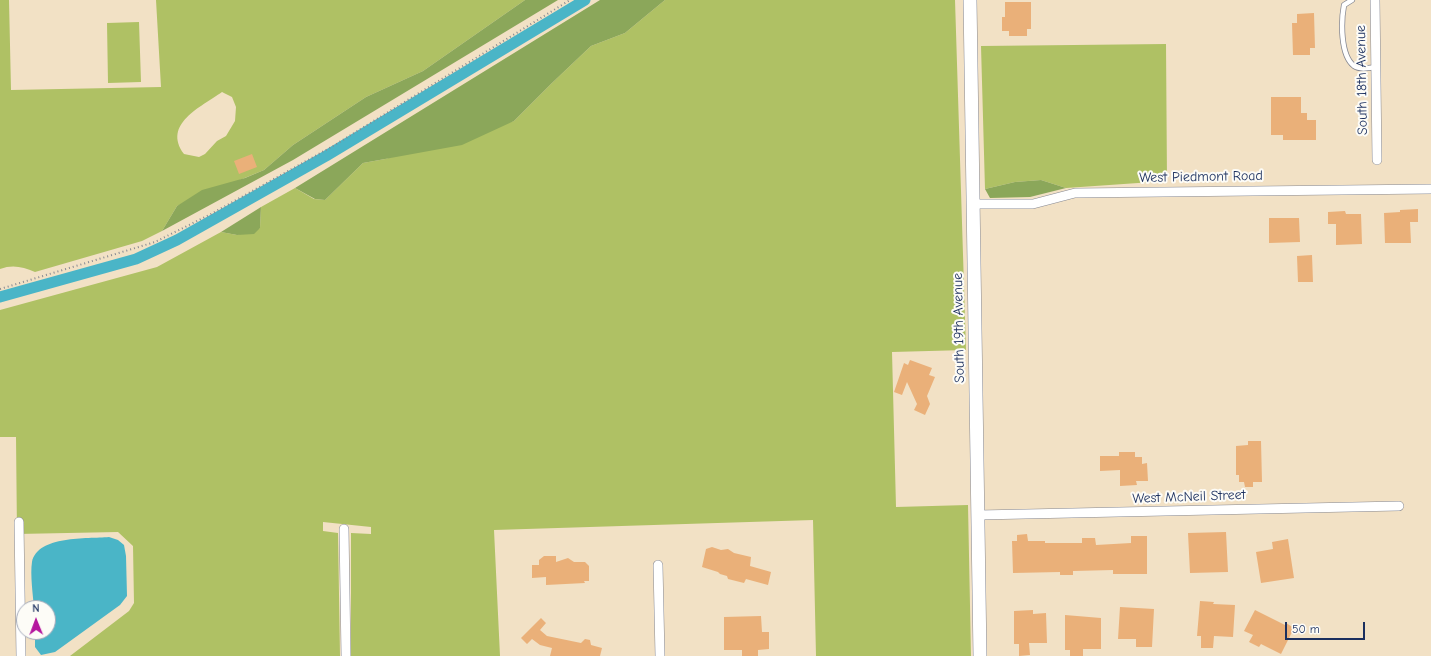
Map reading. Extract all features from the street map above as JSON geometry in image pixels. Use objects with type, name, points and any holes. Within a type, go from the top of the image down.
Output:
[{"type":"street","name":"South 19th Avenue","points":[[970,0],[980,656]]},
{"type":"street","name":"South 18th Avenue","points":[[1375,0],[1377,160]]},
{"type":"street","name":"West Piedmont Road","points":[[972,204],[1033,204],[1075,193],[1431,189]]},
{"type":"street","name":"West McNeil Street","points":[[978,515],[1400,506]]},
{"type":"street","points":[[18,522],[21,656]]},
{"type":"street","points":[[344,529],[346,656]]},
{"type":"street","points":[[658,565],[660,656]]},
{"type":"lane","points":[[1352,0],[1344,6],[1342,18],[1343,39],[1348,58],[1355,66],[1362,69],[1376,68]]},
{"type":"path","points":[[0,289],[155,242],[211,214],[333,146],[570,0]]},
{"type":"green space","points":[[0,0],[9,0],[11,90],[161,87],[156,0],[525,0],[423,71],[366,97],[293,145],[264,170],[177,206],[162,231],[142,241],[35,272],[18,267],[5,267],[0,269]],"holes":[[[222,92],[232,97],[236,107],[235,121],[226,136],[217,141],[205,154],[199,157],[184,154],[178,143],[178,134],[181,125],[187,117]]]},
{"type":"green space","points":[[525,0],[558,0],[293,160],[162,231],[177,206],[202,190],[245,178],[264,170],[293,145],[366,97],[423,71]]},
{"type":"green space","points":[[600,0],[665,0],[625,33],[591,46],[514,121],[462,145],[363,163],[325,200],[315,199],[295,188]]},
{"type":"green space","points":[[665,0],[955,0],[966,350],[892,352],[896,507],[968,505],[971,656],[816,656],[813,520],[494,530],[500,656],[351,656],[351,533],[371,534],[371,527],[323,522],[323,531],[338,533],[340,656],[70,656],[129,611],[134,603],[133,546],[118,532],[17,534],[16,437],[0,437],[0,310],[157,267],[221,232],[237,235],[260,228],[261,207],[295,188],[314,199],[325,200],[363,163],[385,159],[514,121],[591,46],[625,33]]},
{"type":"green space","points":[[139,22],[141,82],[108,83],[107,23]]},
{"type":"green space","points":[[1166,44],[1167,181],[1066,188],[1041,180],[1015,182],[985,189],[981,46]]},
{"type":"green space","points":[[1041,180],[1066,188],[1030,197],[990,198],[985,189],[1015,182]]},
{"type":"green space","points":[[261,207],[260,228],[254,234],[237,235],[221,232]]},
{"type":"water","points":[[109,537],[118,540],[124,545],[126,556],[127,596],[120,605],[55,652],[41,655],[35,647],[35,640],[56,640],[56,600],[33,600],[31,578],[32,562],[36,553],[43,547],[64,540]]},
{"type":"building","points":[[1005,2],[1031,2],[1031,29],[1027,29],[1027,36],[1009,36],[1009,31],[1002,31],[1002,17],[1005,17]]},
{"type":"building","points":[[1314,13],[1315,48],[1310,48],[1310,55],[1293,55],[1292,23],[1297,23],[1297,14]]},
{"type":"building","points":[[1271,97],[1301,97],[1301,113],[1307,113],[1307,120],[1316,120],[1316,140],[1283,140],[1283,135],[1271,135]]},
{"type":"building","points":[[252,154],[257,167],[239,174],[234,161]]},
{"type":"building","points":[[1418,209],[1418,222],[1410,222],[1411,243],[1385,243],[1384,213]]},
{"type":"building","points":[[1345,211],[1346,214],[1361,214],[1362,244],[1336,245],[1336,224],[1328,224],[1328,212]]},
{"type":"building","points":[[1269,218],[1299,218],[1300,242],[1269,243]]},
{"type":"building","points":[[1312,255],[1313,282],[1298,282],[1297,256]]},
{"type":"building","points":[[910,360],[932,368],[929,375],[935,377],[927,396],[930,404],[925,415],[914,410],[917,404],[907,382],[902,395],[894,392],[904,363],[908,365]]},
{"type":"building","points":[[1248,441],[1261,441],[1262,482],[1253,482],[1253,487],[1245,487],[1244,482],[1239,482],[1239,475],[1236,475],[1236,446],[1248,445]]},
{"type":"building","points":[[1119,452],[1135,452],[1135,457],[1142,457],[1142,464],[1147,463],[1148,481],[1136,481],[1137,485],[1120,486],[1120,470],[1100,471],[1100,456],[1119,456]]},
{"type":"building","points":[[1226,532],[1228,572],[1190,573],[1188,533]]},
{"type":"building","points":[[1027,534],[1028,541],[1045,541],[1045,543],[1082,543],[1082,538],[1095,538],[1096,545],[1131,543],[1131,536],[1147,536],[1147,574],[1113,574],[1113,570],[1073,571],[1073,575],[1060,575],[1060,572],[1013,573],[1012,541],[1017,541],[1017,535]]},
{"type":"building","points":[[1288,539],[1294,578],[1261,583],[1256,552],[1273,549],[1272,542]]},
{"type":"building","points":[[712,547],[721,550],[728,549],[734,553],[751,557],[750,566],[771,572],[768,585],[746,579],[744,583],[728,579],[727,576],[702,567],[706,549]]},
{"type":"building","points":[[544,556],[556,556],[556,562],[568,558],[574,562],[585,562],[589,566],[589,581],[584,581],[585,583],[546,585],[546,577],[532,578],[532,565],[539,565],[539,560]]},
{"type":"building","points":[[1200,601],[1214,602],[1213,604],[1235,605],[1233,637],[1214,636],[1213,648],[1201,648],[1201,636],[1197,636]]},
{"type":"building","points":[[1120,607],[1154,609],[1152,647],[1136,647],[1136,639],[1118,639]]},
{"type":"building","points":[[1033,610],[1033,614],[1046,613],[1047,643],[1029,643],[1030,655],[1019,656],[1019,644],[1014,644],[1014,611]]},
{"type":"building","points":[[1255,610],[1294,628],[1281,654],[1261,644],[1259,647],[1249,642],[1253,635],[1244,631]]},
{"type":"building","points":[[1065,615],[1101,618],[1101,649],[1083,649],[1083,656],[1070,656],[1070,650],[1065,650]]},
{"type":"building","points":[[761,616],[762,632],[769,632],[769,649],[758,650],[758,656],[742,656],[742,650],[724,650],[724,617]]},
{"type":"building","points":[[541,618],[546,623],[540,630],[547,636],[581,643],[585,639],[590,640],[591,645],[602,648],[600,656],[550,656],[552,648],[540,645],[532,639],[527,644],[521,638]]},
{"type":"waterway","points":[[0,297],[136,259],[177,240],[326,156],[585,0]]}]
